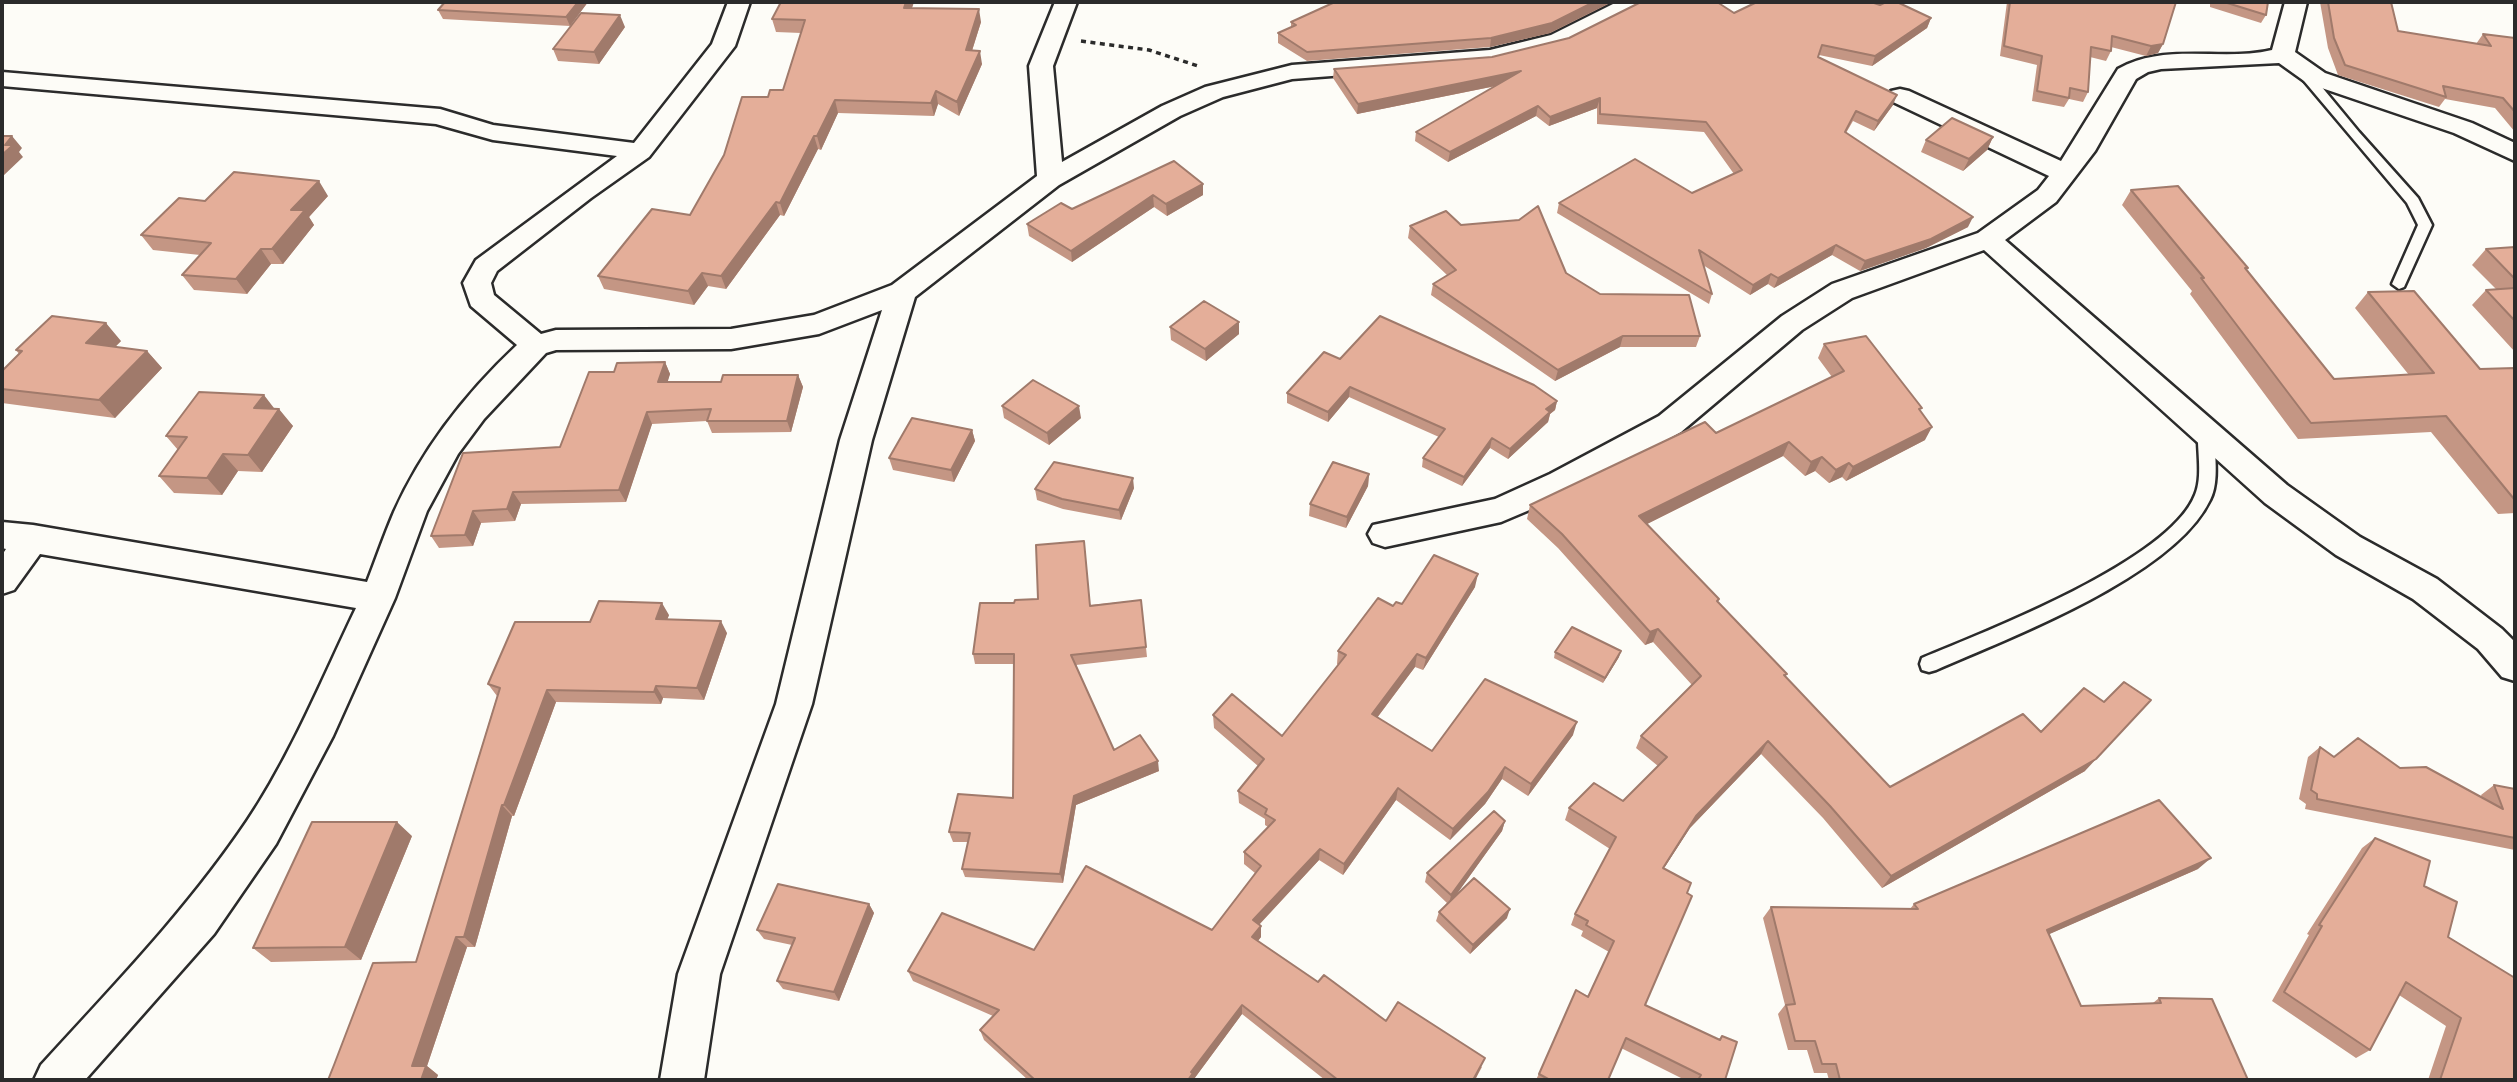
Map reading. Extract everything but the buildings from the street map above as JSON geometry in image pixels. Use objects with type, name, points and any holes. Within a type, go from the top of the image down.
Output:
[{"type":"street","points":[[537,345],[481,299],[477,283],[486,266],[582,192],[640,152],[723,46],[733,27],[739,2]]},
{"type":"street","points":[[1050,179],[1041,66],[1066,2]]},
{"type":"street","points":[[56,1080],[200,920],[262,832],[314,736],[378,598],[411,511],[446,447],[473,411],[537,345],[556,340],[732,339],[819,324],[902,292],[1050,179],[1171,111],[1245,82],[1292,72],[1490,57],[1559,40],[1634,2]]},
{"type":"street","points":[[2290,60],[2296,2]]},
{"type":"street","points":[[1385,534],[1501,510],[1561,483],[1670,424],[1783,330],[1842,291],[1988,239],[2047,196],[2082,151],[2127,74],[2141,66],[2161,62],[2269,58],[2290,60],[2316,78],[2463,128],[2515,153]]},
{"type":"street","points":[[2,79],[440,117],[472,130],[504,136],[548,139],[640,152]]},
{"type":"street","points":[[1900,96],[2066,173]]},
{"type":"street","points":[[1988,239],[2276,494],[2348,546],[2425,589],[2490,639],[2515,666]]},
{"type":"street","points":[[682,1080],[699,974],[794,704],[856,440],[902,292]]},
{"type":"street","points":[[2,580],[17,537],[378,598]]},
{"type":"lane","points":[[2290,60],[2413,201],[2425,225],[2399,284]]},
{"type":"lane","points":[[1929,664],[2101,587],[2175,535],[2204,498],[2206,431]]},
{"type":"path","points":[[1053,34],[1088,43],[1159,52],[1245,82]]}]
